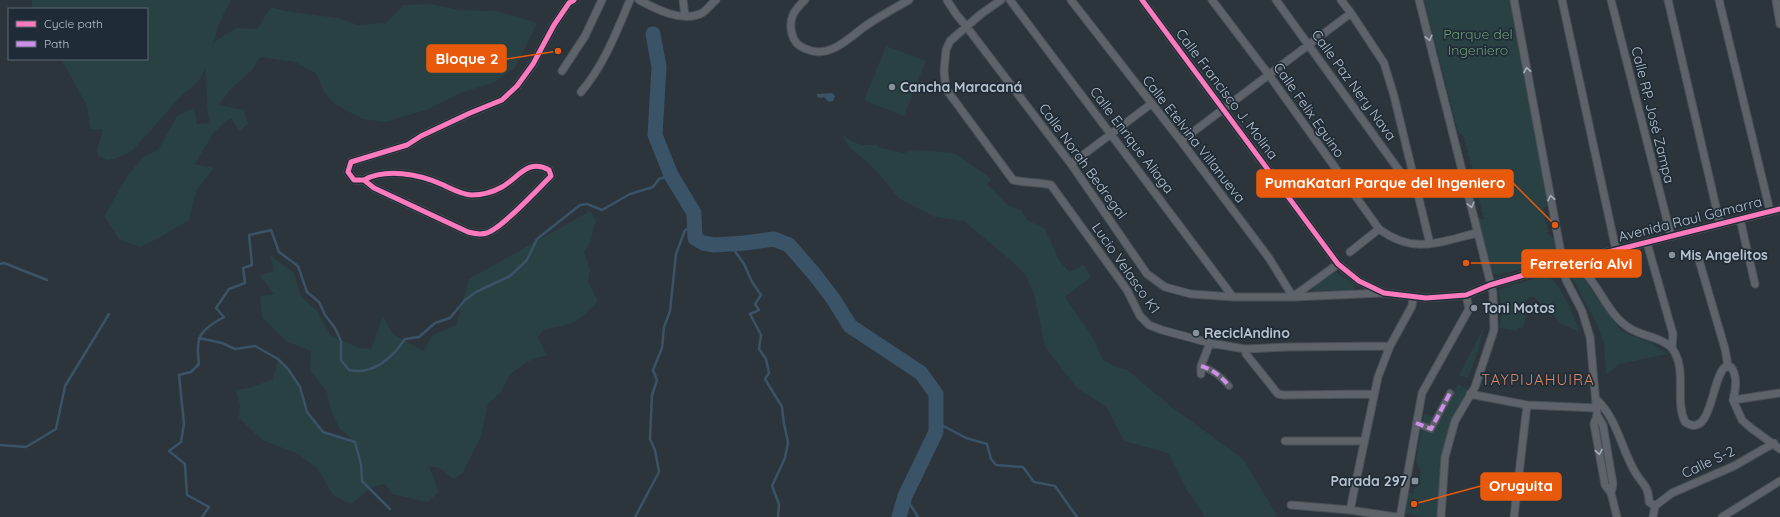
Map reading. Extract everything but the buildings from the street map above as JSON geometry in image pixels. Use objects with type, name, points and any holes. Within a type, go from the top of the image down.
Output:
[{"type":"street","points":[[364,180],[374,188],[478,235],[488,233],[500,225],[551,176],[549,170],[543,166],[532,167],[521,171],[503,186],[480,194],[470,195],[436,182],[407,174],[373,175],[364,180],[354,180],[348,172],[351,162],[407,145],[421,136],[456,119],[502,100],[521,81],[533,64],[569,3],[574,0]]},
{"type":"street","points":[[562,71],[585,36],[602,0]]},
{"type":"street","points":[[581,92],[593,79],[610,47],[630,0]]},
{"type":"street","points":[[639,0],[669,14],[686,16],[696,15],[702,12],[716,0]]},
{"type":"street","points":[[683,0],[686,16]]},
{"type":"street","points":[[805,0],[794,10],[789,24],[793,37],[798,46],[812,52],[826,52],[841,44],[867,24],[909,0]]},
{"type":"street","name":"Calle Norah Bedregal","points":[[947,0],[956,14],[1071,164],[1147,274],[1165,287],[1191,294],[1232,297],[1384,293]]},
{"type":"street","points":[[966,26],[1002,0]]},
{"type":"street","name":"Calle Enrique Aliaga","points":[[1010,0],[1232,297]]},
{"type":"street","name":"Calle Etelvina Villanueva","points":[[1071,0],[1181,141],[1269,258],[1294,296]]},
{"type":"street","name":"Calle Francisco J. Molina","points":[[1142,0],[1224,108],[1338,264],[1359,281],[1384,293],[1413,297],[1444,297],[1466,295],[1490,285]]},
{"type":"street","name":"Calle Felix Eguino","points":[[1212,0],[1269,75],[1379,229],[1399,241],[1412,244],[1430,244],[1477,233]]},
{"type":"street","name":"Calle Paz Nery Nava","points":[[1276,0],[1406,180],[1414,180]]},
{"type":"street","points":[[1341,0],[1384,64],[1394,96],[1430,244]]},
{"type":"street","points":[[1419,0],[1492,293],[1494,330],[1475,387],[1455,420],[1445,457],[1441,517]]},
{"type":"street","points":[[1514,0],[1566,280],[1582,311],[1590,337],[1597,411],[1603,424],[1613,484],[1611,493],[1617,517]]},
{"type":"street","points":[[1562,0],[1616,250]]},
{"type":"street","name":"Calle RP. José Zampa","points":[[1611,0],[1671,236]]},
{"type":"street","points":[[1668,0],[1720,224]]},
{"type":"street","points":[[1719,0],[1770,211]]},
{"type":"street","points":[[1776,0],[1780,24]]},
{"type":"street","points":[[1181,141],[1351,13]]},
{"type":"street","name":"Lucio Velasco K1","points":[[966,26],[950,40],[946,50],[944,71],[946,89],[1013,180],[1028,184],[1039,182],[1051,185],[1127,290],[1140,316],[1150,325],[1162,330],[1210,343],[1245,349],[1390,346]]},
{"type":"street","points":[[1071,164],[1151,104]]},
{"type":"street","name":"Avenida Raul Gamarra","points":[[1490,285],[1564,263],[1780,209]]},
{"type":"street","points":[[1740,219],[1755,284]]},
{"type":"street","points":[[1350,252],[1379,229]]},
{"type":"street","points":[[1647,243],[1672,334],[1672,347],[1678,361],[1682,417],[1689,425],[1698,425],[1706,416],[1718,375],[1723,368],[1728,366]]},
{"type":"street","points":[[1699,260],[1725,349],[1728,366],[1733,369],[1736,385],[1733,400],[1742,420],[1750,428],[1774,443],[1780,449]]},
{"type":"street","points":[[1564,263],[1573,271],[1580,271],[1586,274],[1602,299],[1622,323],[1639,334],[1672,347]]},
{"type":"street","points":[[1294,296],[1338,264]]},
{"type":"street","points":[[1400,517],[1422,392],[1469,309],[1466,295]]},
{"type":"street","points":[[1350,510],[1373,394],[1378,377],[1390,346],[1408,314],[1413,297]]},
{"type":"street","points":[[1201,374],[1201,366],[1210,343]]},
{"type":"street","points":[[1245,349],[1246,354],[1278,394],[1373,394]]},
{"type":"street","points":[[1201,366],[1223,379],[1229,386]]},
{"type":"street","points":[[1733,400],[1780,393]]},
{"type":"street","points":[[1416,423],[1431,430],[1450,394]]},
{"type":"street","points":[[1470,394],[1527,405],[1597,411]]},
{"type":"street","points":[[1596,399],[1606,409],[1635,472],[1647,487],[1649,502],[1654,506],[1653,517]]},
{"type":"street","points":[[1514,517],[1527,405]]},
{"type":"street","points":[[1285,441],[1364,441]]},
{"type":"street","name":"Calle S-2","points":[[1654,506],[1668,495],[1734,466],[1774,443]]},
{"type":"street","points":[[1722,517],[1780,481]]},
{"type":"street","points":[[1291,505],[1350,510],[1396,517]]},
{"type":"green space","points":[[32,0],[231,0],[220,21],[210,53],[214,42],[236,28],[257,29],[271,7],[285,11],[338,18],[358,25],[386,23],[404,5],[430,4],[455,9],[501,12],[537,23],[515,68],[493,83],[463,92],[428,109],[386,122],[362,119],[335,104],[324,92],[316,73],[295,62],[260,57],[251,71],[230,90],[219,105],[244,110],[248,124],[239,131],[231,118],[214,132],[195,164],[214,168],[196,191],[189,220],[161,237],[140,247],[119,239],[104,216],[127,177],[142,158],[158,150],[177,116],[194,108],[197,124],[210,123],[205,68],[200,80],[179,98],[132,151],[115,159],[107,160],[97,155],[102,129],[90,129],[87,106],[62,60],[148,60],[148,8],[32,8]]},
{"type":"green space","name":"Parque del Ingeniero","points":[[1424,0],[1511,0],[1548,204],[1543,209],[1545,212],[1543,214],[1546,216],[1544,219],[1547,221],[1545,223],[1548,226],[1546,228],[1549,230],[1547,233],[1555,239],[1558,254],[1556,260],[1498,275],[1492,273],[1478,217],[1483,220],[1485,218],[1482,216],[1483,213],[1481,211],[1481,204],[1478,202],[1480,199],[1477,197],[1479,194],[1476,192],[1478,190],[1475,187],[1477,185],[1474,183],[1476,180],[1473,178],[1473,171],[1471,169],[1473,166],[1469,163],[1471,161],[1467,154],[1469,152],[1466,150],[1466,143],[1464,141],[1465,138],[1458,132]]},
{"type":"green space","points":[[886,46],[926,61],[904,116],[864,100]]},
{"type":"green space","points":[[841,134],[859,144],[878,144],[878,147],[904,153],[914,150],[954,153],[992,179],[987,184],[1010,207],[1021,209],[1027,220],[1045,229],[1059,260],[1069,272],[1084,265],[1091,277],[1065,297],[1094,339],[1103,360],[1119,368],[1126,369],[1173,408],[1243,459],[1278,517],[1205,517],[1187,490],[1168,453],[1124,441],[1107,407],[1078,389],[1045,347],[1034,294],[1026,276],[1014,263],[964,221],[935,217],[898,198],[867,162],[850,148]]},
{"type":"green space","points":[[590,211],[596,220],[591,240],[584,252],[590,270],[588,282],[598,301],[585,314],[574,322],[544,329],[538,338],[547,355],[532,359],[510,374],[501,392],[488,404],[481,436],[462,474],[453,479],[440,468],[429,466],[439,492],[427,502],[392,494],[385,484],[372,487],[351,504],[333,495],[317,468],[298,454],[262,440],[239,418],[240,405],[236,390],[253,387],[273,379],[278,359],[288,369],[300,387],[307,412],[323,432],[354,441],[339,428],[330,407],[327,392],[310,370],[311,351],[288,342],[262,318],[260,296],[274,294],[259,275],[274,271],[270,255],[294,273],[301,296],[317,311],[331,336],[360,348],[371,349],[383,316],[393,334],[423,351],[433,335],[456,325],[469,279]]},
{"type":"green space","points":[[1336,272],[1354,284],[1354,290],[1313,291],[1313,287]]},
{"type":"green space","points":[[1576,275],[1584,279],[1621,331],[1653,344],[1668,354],[1619,364],[1606,375],[1604,343],[1596,322],[1571,276]]},
{"type":"green space","points":[[1547,276],[1552,279],[1562,292],[1580,332],[1562,324],[1533,296],[1525,300],[1528,310],[1523,329],[1518,327],[1517,331],[1500,328],[1502,313],[1504,313],[1498,290],[1539,277]]},
{"type":"green space","points":[[1484,327],[1478,351],[1468,378],[1459,375]]},
{"type":"green space","points":[[1458,384],[1469,390],[1452,423],[1448,440],[1443,517],[1424,517],[1404,513],[1408,494],[1414,492],[1413,490],[1417,487],[1415,485],[1419,482],[1421,471],[1416,461],[1424,415],[1442,418]]},
{"type":"water","points":[[832,93],[835,96],[833,101],[829,102],[824,97],[817,97],[817,94]]},
{"type":"waterway","points":[[653,34],[659,67],[655,135],[671,175],[694,213],[695,238],[703,243],[714,245],[774,239],[789,245],[834,300],[850,326],[921,373],[936,394],[936,432],[905,496],[899,517]]},
{"type":"waterway","points":[[202,517],[209,507],[187,495],[185,464],[169,451],[181,442],[184,424],[179,375],[191,372],[199,364],[198,347],[201,335],[209,326],[224,317],[216,308],[229,289],[245,283],[243,268],[252,265],[249,235],[271,230],[279,252],[298,266],[307,292],[319,302],[325,315],[335,328],[341,341],[341,360],[349,370],[366,370],[381,364],[394,353],[405,339],[419,337],[435,323],[450,318],[465,300],[476,292],[510,276],[527,260],[537,239],[580,205],[587,204],[602,210],[630,194],[653,187],[659,179],[671,175]]},
{"type":"waterway","points":[[635,517],[659,472],[655,450],[650,439],[652,395],[657,380],[653,370],[662,348],[664,327],[670,311],[676,254],[685,230],[693,226]]},
{"type":"waterway","points":[[730,244],[744,264],[752,282],[761,295],[755,304],[759,310],[750,314],[761,335],[759,349],[766,359],[769,373],[765,379],[782,407],[788,442],[785,458],[772,486],[779,504],[778,517]]},
{"type":"waterway","points":[[0,264],[4,263],[47,280]]},
{"type":"waterway","points":[[0,445],[26,447],[56,429],[65,386],[109,314]]},
{"type":"waterway","points":[[199,338],[222,343],[235,349],[255,346],[278,359],[288,369],[300,387],[307,412],[323,432],[355,442],[361,464],[362,481],[390,509]]},
{"type":"waterway","points":[[936,422],[966,438],[987,444],[991,459],[996,465],[1023,467],[1034,482],[1055,486],[1077,517]]},
{"type":"waterway","points":[[905,496],[918,517]]},
{"type":"marked path","points":[[1201,366],[1209,369],[1223,379],[1229,386]]},
{"type":"marked path","points":[[1416,423],[1431,429],[1450,393]]},
{"type":"cycle path","points":[[364,180],[382,174],[392,173],[412,175],[432,180],[464,194],[476,195],[499,189],[529,168],[535,166],[549,170],[551,176],[502,224],[487,233],[475,234],[468,232],[374,188],[364,180],[354,180],[348,172],[351,162],[407,145],[421,136],[502,100],[517,86],[533,64],[554,25],[569,3],[574,0]]},
{"type":"cycle path","points":[[1142,0],[1338,264],[1359,281],[1384,293],[1426,298],[1466,295],[1490,285],[1564,263],[1780,209]]},
{"type":"place","name":"Bloque 2","points":[[558,51]]},
{"type":"place","name":"Cancha Maracaná","points":[[892,87]]},
{"type":"place","name":"PumaKatari Parque del Ingeniero","points":[[1555,225]]},
{"type":"place","name":"Mis Angelitos","points":[[1672,255]]},
{"type":"place","name":"Ferretería Alvi","points":[[1466,263]]},
{"type":"place","name":"Toni Motos","points":[[1474,308]]},
{"type":"place","name":"ReciclAndino","points":[[1196,333]]},
{"type":"place","name":"Parada 297","points":[[1415,481]]},
{"type":"place","name":"Oruguita","points":[[1414,504]]},
{"type":"district","name":"TAYPIJAHUIRA","points":[[1538,379]]}]
